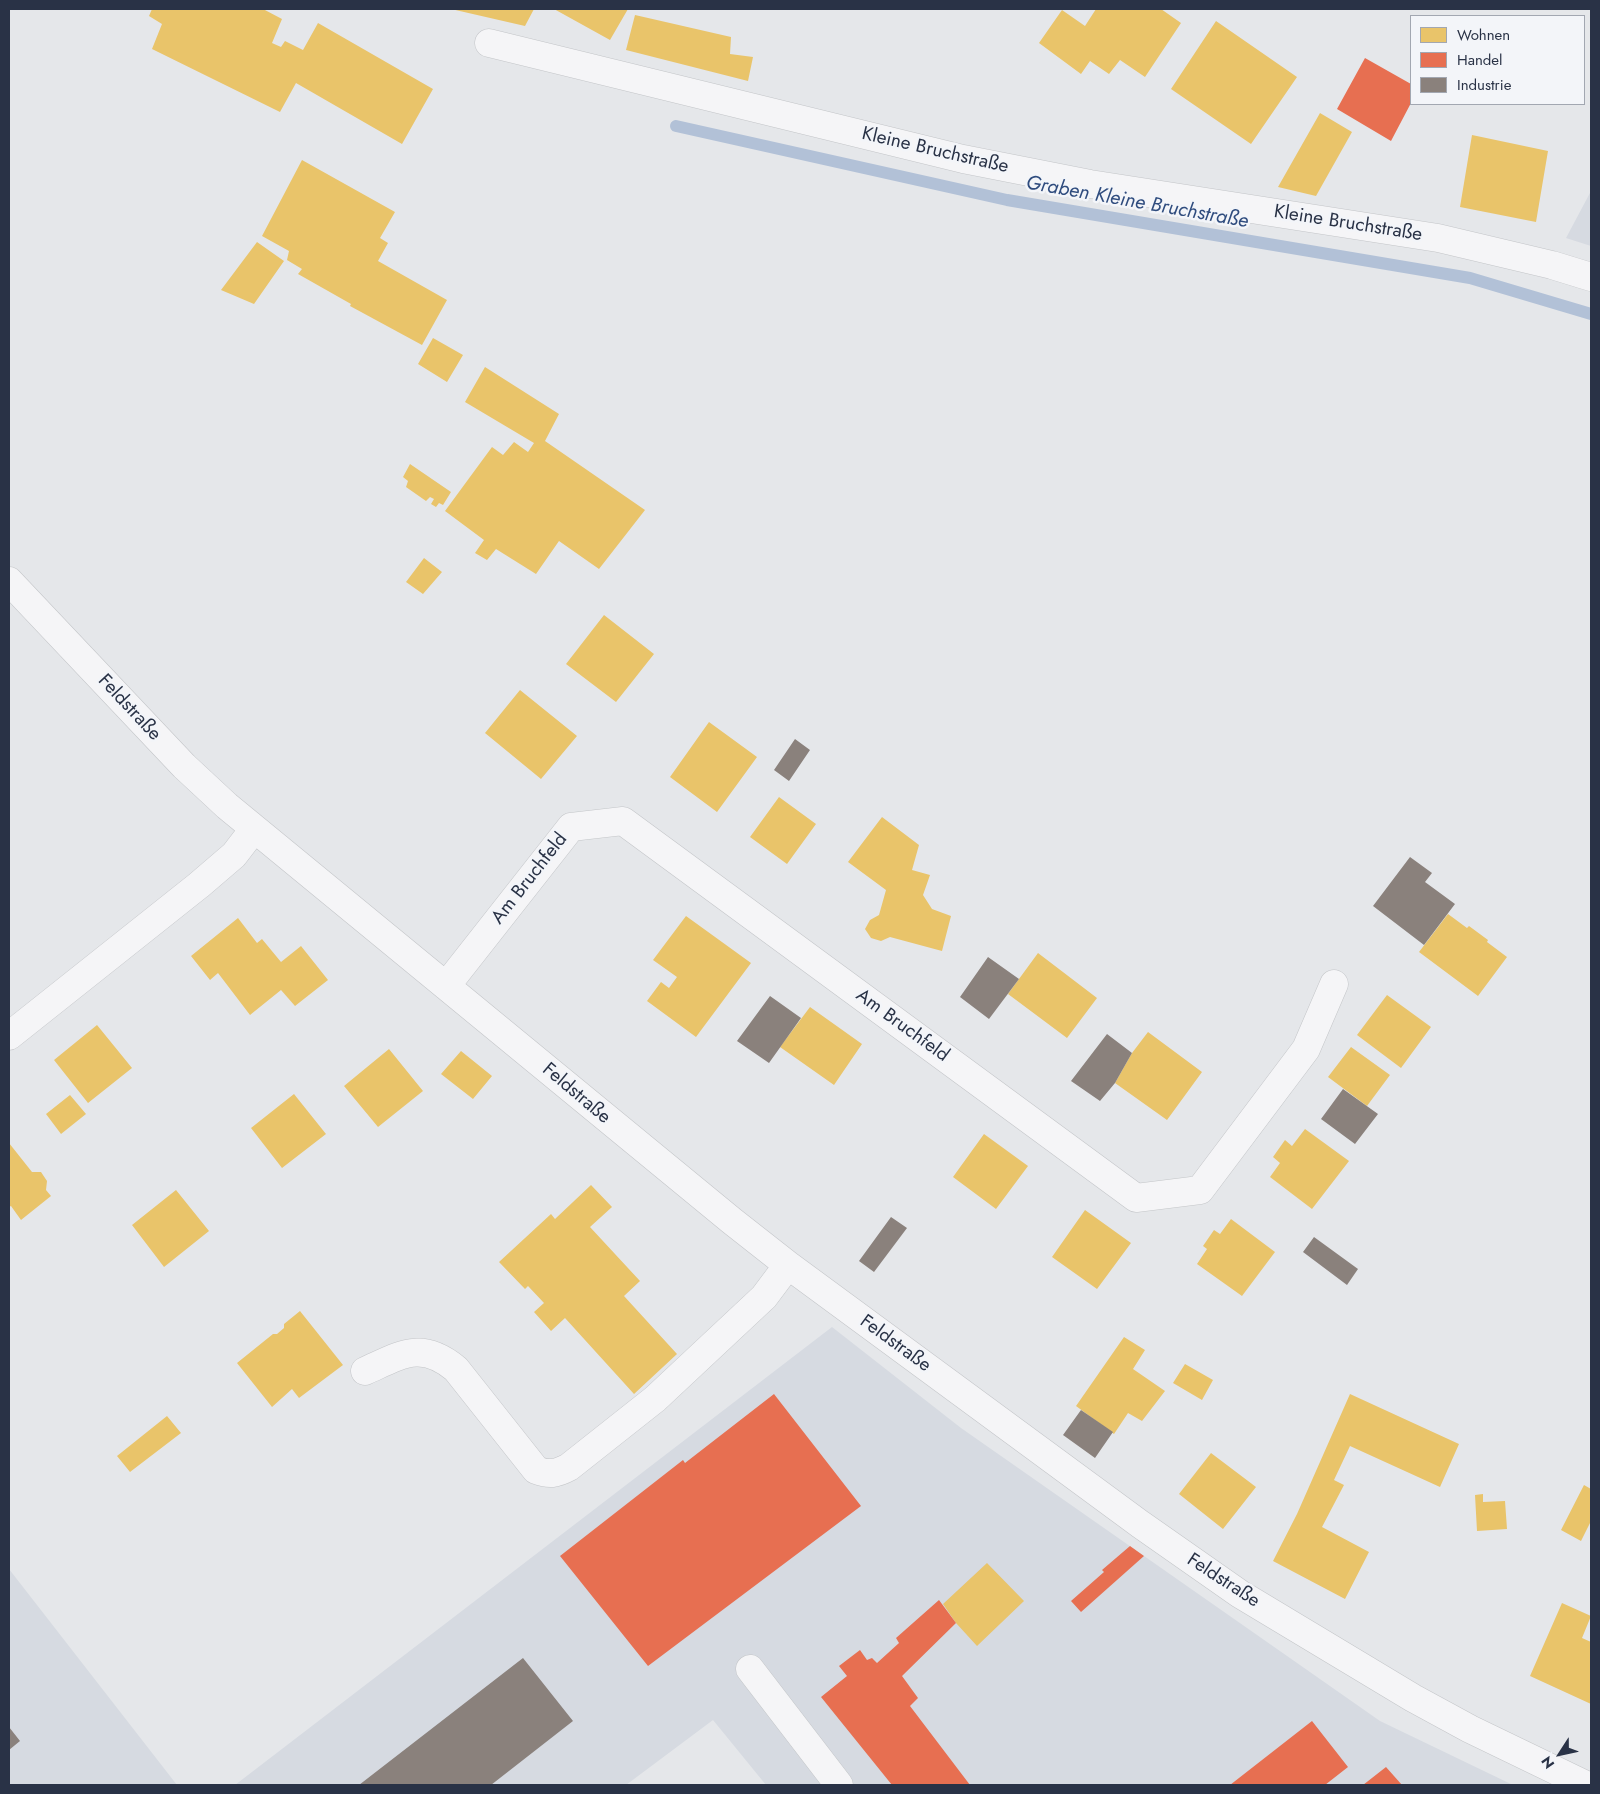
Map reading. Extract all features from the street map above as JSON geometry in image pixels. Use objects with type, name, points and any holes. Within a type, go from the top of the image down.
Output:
[{"type":"street","name":"Kleine Bruchstraße","points":[[489,44],[962,159],[1090,184],[1438,238],[1552,265],[1591,277]]},
{"type":"street","name":"Feldstraße","points":[[9,581],[184,766],[254,829],[690,1187],[788,1265],[1140,1524],[1240,1594],[1413,1698],[1470,1729],[1586,1785]]},
{"type":"street","name":"Am Bruchfeld","points":[[446,986],[571,827],[623,821],[1136,1198],[1200,1190],[1306,1049],[1334,984]]},
{"type":"street","points":[[9,1036],[199,885],[234,855],[254,829]]},
{"type":"street","points":[[365,1371],[402,1355],[422,1352],[441,1358],[456,1368],[536,1470],[545,1474],[557,1473],[569,1467],[655,1400],[764,1297],[788,1265]]},
{"type":"street","points":[[750,1669],[839,1785]]},
{"type":"shaded area","points":[[1591,191],[1591,246],[1566,238]]},
{"type":"shaded area","points":[[832,1327],[961,1428],[1380,1721],[1513,1785],[766,1785],[713,1720],[626,1785],[235,1785]]},
{"type":"shaded area","points":[[9,1569],[177,1785],[9,1785]]},
{"type":"building: Wohnen","points":[[152,9],[263,9],[282,19],[272,43],[281,47],[285,41],[303,50],[318,23],[433,89],[402,144],[296,83],[280,112],[152,49],[162,24],[149,16]]},
{"type":"building: Wohnen","points":[[451,9],[534,9],[525,26]]},
{"type":"building: Wohnen","points":[[554,9],[628,9],[610,40]]},
{"type":"building: Wohnen","points":[[1096,9],[1161,9],[1181,23],[1145,77],[1120,60],[1109,74],[1090,61],[1081,74],[1039,43],[1062,10],[1085,26]]},
{"type":"building: Wohnen","points":[[635,15],[731,37],[730,54],[753,57],[748,81],[626,50]]},
{"type":"building: Wohnen","points":[[1216,21],[1297,77],[1251,144],[1171,89]]},
{"type":"building: Wohnen","points":[[1320,113],[1352,132],[1316,196],[1278,187]]},
{"type":"building: Wohnen","points":[[1472,135],[1548,151],[1536,222],[1460,207]]},
{"type":"building: Wohnen","points":[[302,160],[395,212],[380,238],[388,243],[378,261],[447,300],[422,345],[350,306],[351,304],[298,274],[302,269],[287,260],[289,251],[262,236]]},
{"type":"building: Wohnen","points":[[257,242],[284,261],[254,304],[221,290]]},
{"type":"building: Wohnen","points":[[433,338],[463,355],[447,382],[418,364]]},
{"type":"building: Wohnen","points":[[485,367],[559,414],[545,441],[645,510],[599,569],[559,541],[536,574],[496,549],[487,560],[475,553],[484,540],[445,511],[492,447],[503,455],[514,442],[528,452],[534,443],[465,402]]},
{"type":"building: Wohnen","points":[[410,464],[451,492],[443,505],[439,503],[436,507],[431,504],[434,499],[430,497],[426,501],[406,487],[408,481],[403,477]]},
{"type":"building: Wohnen","points":[[424,558],[442,572],[423,594],[406,582]]},
{"type":"building: Wohnen","points":[[604,615],[654,654],[616,702],[566,664]]},
{"type":"building: Wohnen","points":[[520,690],[577,736],[541,779],[485,733]]},
{"type":"building: Wohnen","points":[[709,722],[757,757],[717,812],[670,777]]},
{"type":"building: Wohnen","points":[[779,797],[816,824],[787,864],[750,837]]},
{"type":"building: Wohnen","points":[[882,817],[919,845],[912,870],[930,875],[923,895],[932,909],[951,916],[942,951],[890,937],[881,941],[871,938],[865,929],[870,920],[879,915],[886,890],[848,862]]},
{"type":"building: Wohnen","points":[[1448,914],[1467,928],[1469,926],[1507,957],[1478,996],[1419,952]]},
{"type":"building: Wohnen","points":[[686,916],[751,963],[696,1037],[647,1001],[661,982],[669,988],[677,977],[653,960]]},
{"type":"building: Wohnen","points":[[238,918],[257,943],[262,939],[281,962],[301,946],[328,980],[295,1006],[281,990],[250,1015],[218,973],[210,980],[191,956]]},
{"type":"building: Wohnen","points":[[1038,953],[1097,998],[1067,1038],[1008,994]]},
{"type":"building: Wohnen","points":[[1387,995],[1431,1027],[1401,1068],[1357,1035]]},
{"type":"building: Wohnen","points":[[810,1007],[862,1044],[834,1085],[780,1047]]},
{"type":"building: Wohnen","points":[[97,1025],[132,1068],[88,1103],[54,1060]]},
{"type":"building: Wohnen","points":[[1148,1032],[1202,1072],[1167,1120],[1115,1083],[1132,1053]]},
{"type":"building: Wohnen","points":[[1351,1047],[1390,1075],[1367,1106],[1328,1077]]},
{"type":"building: Wohnen","points":[[389,1049],[423,1091],[378,1127],[344,1086]]},
{"type":"building: Wohnen","points":[[461,1051],[492,1076],[473,1099],[441,1074]]},
{"type":"building: Wohnen","points":[[294,1094],[326,1134],[282,1168],[251,1128]]},
{"type":"building: Wohnen","points":[[70,1095],[86,1114],[61,1134],[46,1114]]},
{"type":"building: Wohnen","points":[[1305,1129],[1349,1161],[1312,1209],[1270,1177],[1280,1163],[1273,1157],[1285,1140],[1292,1146]]},
{"type":"building: Wohnen","points":[[984,1134],[1028,1166],[996,1209],[953,1177]]},
{"type":"building: Wohnen","points":[[9,1143],[32,1172],[41,1172],[47,1181],[46,1190],[51,1196],[21,1220],[11,1206],[9,1207]]},
{"type":"building: Wohnen","points":[[591,1185],[612,1207],[590,1227],[640,1281],[624,1296],[677,1354],[634,1394],[565,1318],[551,1331],[534,1312],[544,1303],[528,1286],[525,1289],[499,1262],[551,1214],[555,1219]]},
{"type":"building: Wohnen","points":[[176,1190],[209,1231],[164,1267],[132,1225]]},
{"type":"building: Wohnen","points":[[1085,1210],[1131,1243],[1097,1289],[1052,1257]]},
{"type":"building: Wohnen","points":[[1231,1219],[1275,1252],[1242,1296],[1197,1264],[1207,1249],[1203,1246],[1214,1230],[1220,1234]]},
{"type":"building: Wohnen","points":[[300,1311],[343,1365],[299,1398],[292,1389],[272,1407],[237,1363],[273,1334],[277,1334],[284,1328],[284,1324]]},
{"type":"building: Wohnen","points":[[1124,1337],[1145,1350],[1133,1369],[1165,1391],[1142,1421],[1128,1413],[1114,1434],[1076,1406]]},
{"type":"building: Wohnen","points":[[1185,1364],[1213,1380],[1202,1400],[1173,1383]]},
{"type":"building: Wohnen","points":[[1350,1394],[1459,1444],[1440,1487],[1350,1446],[1334,1480],[1344,1485],[1322,1527],[1369,1552],[1345,1599],[1273,1561],[1297,1514]]},
{"type":"building: Wohnen","points":[[167,1416],[181,1433],[130,1472],[117,1456]]},
{"type":"building: Wohnen","points":[[1211,1453],[1256,1487],[1223,1529],[1179,1494]]},
{"type":"building: Wohnen","points":[[1584,1485],[1591,1489],[1591,1521],[1581,1541],[1561,1530]]},
{"type":"building: Wohnen","points":[[1483,1494],[1483,1502],[1505,1501],[1507,1529],[1477,1531],[1475,1495]]},
{"type":"building: Wohnen","points":[[987,1563],[1024,1601],[977,1646],[956,1623],[943,1604]]},
{"type":"building: Wohnen","points":[[1562,1603],[1591,1616],[1582,1638],[1591,1642],[1591,1704],[1530,1676]]},
{"type":"building: Handel","points":[[1365,58],[1410,83],[1410,105],[1391,141],[1337,109]]},
{"type":"building: Handel","points":[[774,1394],[861,1506],[648,1666],[560,1556],[683,1460],[685,1463]]},
{"type":"building: Handel","points":[[1130,1546],[1144,1556],[1081,1612],[1071,1601],[1104,1572],[1102,1570]]},
{"type":"building: Handel","points":[[939,1600],[956,1623],[902,1676],[918,1698],[910,1706],[970,1785],[892,1785],[821,1697],[847,1676],[839,1666],[860,1650],[867,1660],[872,1658],[877,1663],[899,1643],[896,1638]]},
{"type":"building: Handel","points":[[1312,1721],[1348,1767],[1325,1785],[1230,1785]]},
{"type":"building: Handel","points":[[1386,1767],[1402,1785],[1363,1785]]},
{"type":"building: Industrie","points":[[795,739],[810,750],[789,781],[774,770]]},
{"type":"building: Industrie","points":[[1410,857],[1432,873],[1425,882],[1455,904],[1424,945],[1373,906]]},
{"type":"building: Industrie","points":[[988,957],[1019,979],[989,1019],[960,997]]},
{"type":"building: Industrie","points":[[770,996],[801,1018],[769,1063],[737,1041]]},
{"type":"building: Industrie","points":[[1107,1034],[1132,1053],[1115,1083],[1100,1101],[1071,1081]]},
{"type":"building: Industrie","points":[[1343,1089],[1378,1114],[1355,1144],[1321,1119]]},
{"type":"building: Industrie","points":[[891,1217],[907,1228],[874,1272],[859,1261]]},
{"type":"building: Industrie","points":[[1314,1237],[1358,1269],[1347,1285],[1303,1252]]},
{"type":"building: Industrie","points":[[1081,1410],[1113,1432],[1095,1458],[1063,1435]]},
{"type":"building: Industrie","points":[[523,1658],[573,1721],[491,1785],[359,1785]]},
{"type":"building: Industrie","points":[[9,1727],[20,1741],[9,1750]]},
{"type":"waterway","name":"Graben Kleine Bruchstraße","points":[[676,126],[1007,200],[1470,278],[1591,314]]}]
